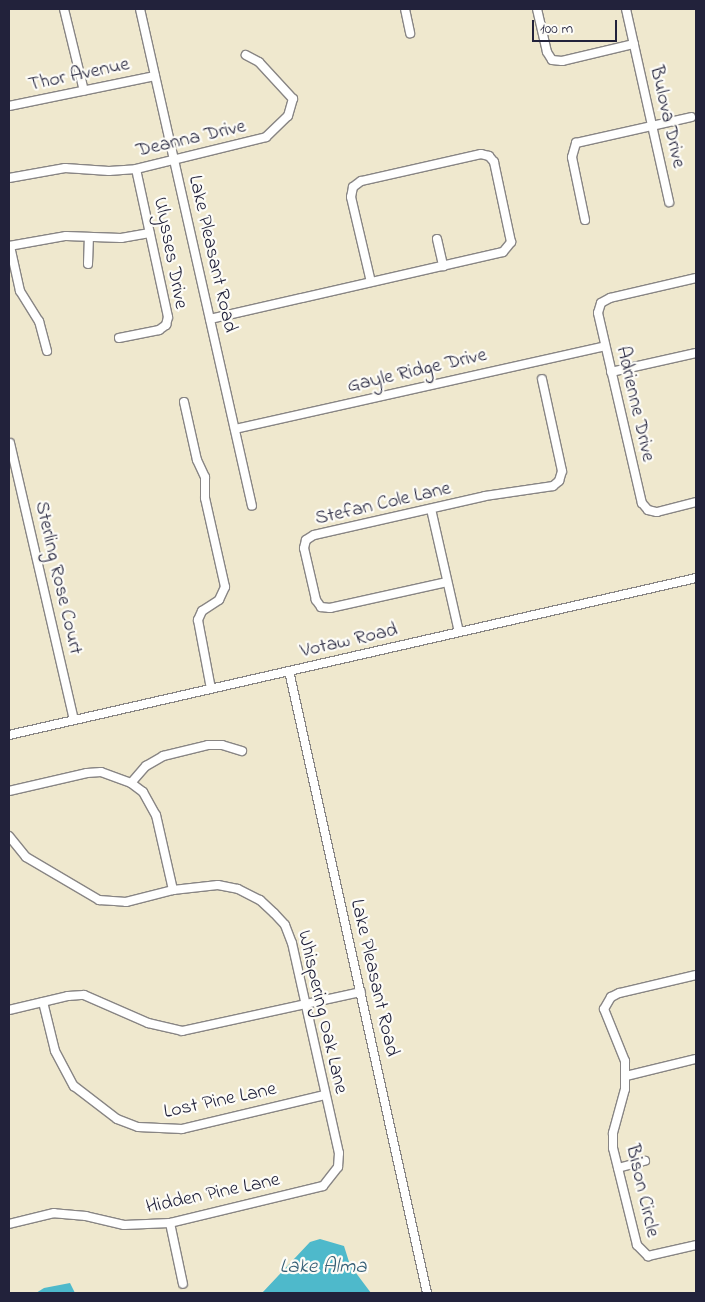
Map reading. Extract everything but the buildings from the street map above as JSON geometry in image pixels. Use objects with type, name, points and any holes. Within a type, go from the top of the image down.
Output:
[{"type":"street","points":[[64,9],[84,91]]},
{"type":"street","name":"Lake Pleasant Road","points":[[140,9],[252,506]]},
{"type":"street","points":[[405,9],[410,33]]},
{"type":"street","points":[[537,9],[547,52],[552,60],[562,61],[634,44]]},
{"type":"street","name":"Bulova Drive","points":[[626,9],[669,202]]},
{"type":"street","name":"Deanna Drive","points":[[9,178],[65,168],[109,171],[136,169],[266,137],[288,116],[293,105],[291,94],[260,62],[246,55]]},
{"type":"street","name":"Thor Avenue","points":[[9,106],[155,76]]},
{"type":"street","points":[[586,220],[572,147],[582,141],[691,117]]},
{"type":"street","points":[[210,319],[503,252],[511,242],[494,162],[489,156],[481,154],[361,181],[354,188],[351,197],[371,282]]},
{"type":"street","name":"Ulysses Drive","points":[[119,338],[159,330],[166,325],[168,318],[136,169]]},
{"type":"street","points":[[47,351],[39,322],[20,290],[9,246],[66,236],[121,238],[150,233]]},
{"type":"street","points":[[88,264],[89,237]]},
{"type":"street","points":[[437,239],[443,266]]},
{"type":"street","name":"Adrienne Drive","points":[[696,278],[610,298],[601,303],[598,313],[642,503],[648,510],[657,512],[696,502]]},
{"type":"street","name":"Gayle Ridge Drive","points":[[235,429],[605,346]]},
{"type":"street","points":[[611,372],[696,353]]},
{"type":"street","name":"Stefan Cole Lane","points":[[447,582],[330,608],[321,606],[316,600],[304,548],[306,540],[314,535],[485,496],[553,486],[559,481],[562,471],[542,379]]},
{"type":"street","points":[[184,402],[197,460],[205,477],[205,498],[225,587],[219,600],[202,612],[198,620],[211,689]]},
{"type":"street","name":"Sterling Rose Court","points":[[10,443],[74,720]]},
{"type":"street","points":[[430,509],[458,632]]},
{"type":"street","name":"Votaw Road","points":[[9,735],[696,578]]},
{"type":"street","name":"Lake Pleasant Road","points":[[289,671],[428,1293]]},
{"type":"street","points":[[131,783],[146,766],[163,756],[208,745],[222,745],[242,751]]},
{"type":"street","points":[[9,791],[87,773],[101,772],[131,783],[143,792],[156,815],[173,890]]},
{"type":"street","name":"Whispering Oak Lane","points":[[9,836],[26,857],[99,900],[126,902],[173,890],[218,885],[238,889],[260,900],[285,924],[306,1005],[339,1153],[338,1166],[332,1176]]},
{"type":"street","name":"Bison Circle","points":[[696,975],[619,993],[606,1002],[605,1014],[622,1047],[626,1076],[613,1133],[618,1168],[639,1250],[648,1256],[696,1245]]},
{"type":"street","points":[[9,1010],[84,995],[148,1023],[182,1031],[361,992]]},
{"type":"street","name":"Lost Pine Lane","points":[[43,1002],[55,1051],[74,1086],[117,1119],[138,1127],[182,1130],[325,1094]]},
{"type":"street","points":[[626,1076],[696,1059]]},
{"type":"street","points":[[618,1168],[645,1161]]},
{"type":"street","name":"Hidden Pine Lane","points":[[9,1224],[54,1213],[79,1214],[124,1225],[170,1223],[323,1186],[332,1176]]},
{"type":"street","points":[[170,1223],[183,1284]]},
{"type":"water","name":"Lake Alma","points":[[320,1239],[344,1246],[350,1265],[371,1293],[262,1293],[310,1242]]},
{"type":"water","points":[[70,1283],[75,1293],[36,1293],[44,1288]]}]
